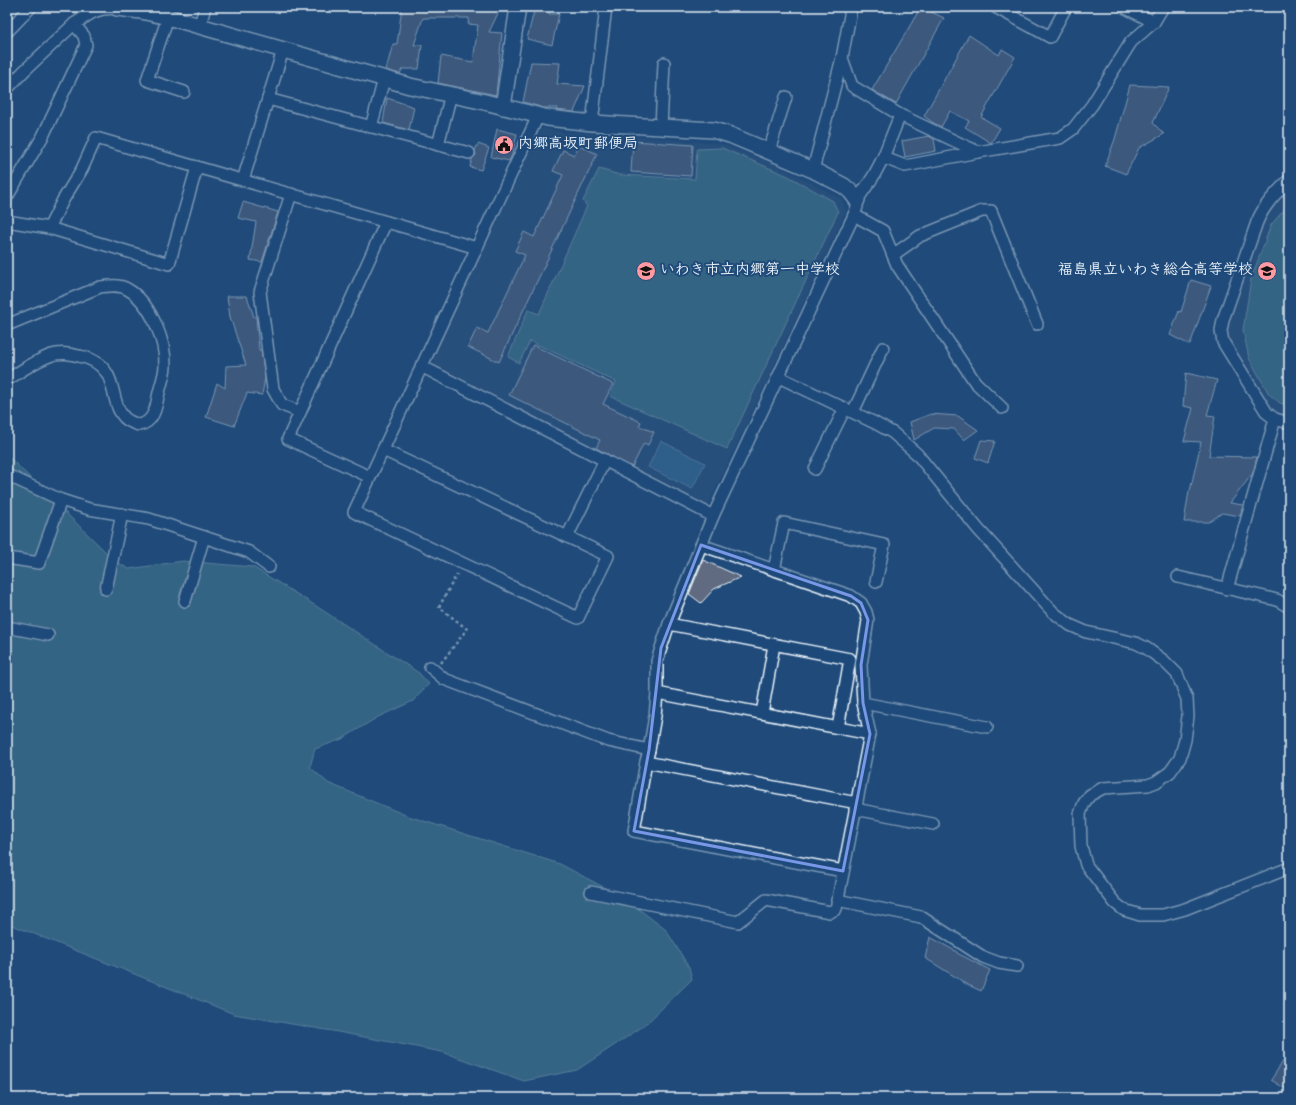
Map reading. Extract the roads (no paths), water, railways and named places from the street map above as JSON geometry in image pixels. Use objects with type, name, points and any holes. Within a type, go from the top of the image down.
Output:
[{"type":"street","points":[[7,32],[31,7]]},
{"type":"street","points":[[78,7],[93,12]]},
{"type":"street","points":[[200,25],[205,7]]},
{"type":"street","points":[[503,107],[518,7]]},
{"type":"street","points":[[592,124],[606,7]]},
{"type":"street","points":[[813,170],[842,58],[850,15],[850,7]]},
{"type":"street","points":[[995,7],[1050,36],[1066,7]]},
{"type":"street","points":[[1124,7],[1154,22]]},
{"type":"street","points":[[882,160],[887,159],[905,166],[1060,138],[1073,129],[1092,105],[1131,42],[1154,22],[1163,7]]},
{"type":"street","points":[[7,89],[24,70],[74,24],[93,12],[103,9],[117,8],[140,11],[200,25],[410,86],[451,94],[538,116],[592,124],[713,130],[730,135],[813,170],[844,186],[857,200]]},
{"type":"street","points":[[168,17],[147,80],[184,92]]},
{"type":"street","points":[[7,197],[43,136],[86,45],[84,36],[74,24]]},
{"type":"street","points":[[243,180],[283,50]]},
{"type":"street","points":[[842,58],[852,86],[900,115],[978,152]]},
{"type":"street","points":[[661,127],[664,63]]},
{"type":"street","points":[[371,127],[384,78]]},
{"type":"street","points":[[438,145],[451,94]]},
{"type":"street","points":[[769,151],[786,97]]},
{"type":"street","points":[[268,99],[469,153]]},
{"type":"street","points":[[843,871],[634,831],[655,716],[660,648],[713,516],[854,215],[857,207],[857,200],[873,177],[882,160],[900,115]]},
{"type":"street","points":[[383,450],[608,556],[578,618],[354,512],[538,116]]},
{"type":"street","points":[[49,228],[62,200],[82,170],[96,138],[477,248]]},
{"type":"street","points":[[7,221],[49,228],[169,264],[197,167]]},
{"type":"street","points":[[1289,180],[1261,212],[1223,320],[1221,331],[1223,342],[1267,413],[1275,419],[1289,423]]},
{"type":"street","points":[[291,194],[260,292],[272,389],[282,405],[300,412]]},
{"type":"street","points":[[893,255],[920,236],[982,211],[991,211],[1037,324]]},
{"type":"street","points":[[854,215],[884,231],[897,265],[974,382],[1002,408]]},
{"type":"street","points":[[370,477],[288,439],[386,222]]},
{"type":"street","points":[[7,325],[100,287],[115,285],[127,288],[142,302],[155,322],[163,347],[165,368],[154,413],[147,422],[138,425],[128,421],[118,408],[108,373],[90,358],[66,353],[53,355],[38,360],[7,380]]},
{"type":"street","points":[[815,470],[883,348]]},
{"type":"street","points":[[421,366],[713,516]]},
{"type":"street","points":[[779,377],[875,422],[893,434],[917,454],[978,529],[1053,612],[1070,625],[1086,632],[1136,643],[1146,648],[1164,661],[1176,674],[1187,700],[1188,716],[1185,740],[1180,758],[1170,772],[1156,782],[1148,785],[1103,788],[1090,795],[1084,803],[1080,814],[1081,846],[1086,865],[1115,903],[1124,910],[1140,915],[1163,914],[1185,909],[1289,868]]},
{"type":"street","points":[[1227,589],[1275,419]]},
{"type":"street","points":[[567,537],[606,460]]},
{"type":"street","points":[[7,475],[61,500],[89,509],[149,519],[249,552],[269,567]]},
{"type":"street","points":[[7,558],[39,563],[61,500]]},
{"type":"street","points":[[106,589],[122,514]]},
{"type":"street","points":[[774,570],[784,523],[884,545],[876,582]]},
{"type":"street","points":[[185,601],[204,537]]},
{"type":"street","points":[[591,892],[738,922],[766,900],[830,912],[836,909],[870,734],[863,703],[861,665],[868,620],[866,612],[861,603],[851,596],[701,545]]},
{"type":"street","points":[[1178,577],[1277,600],[1289,607]]},
{"type":"street","points":[[669,624],[850,659],[838,728]]},
{"type":"street","points":[[7,627],[48,635]]},
{"type":"street","points":[[762,713],[774,645]]},
{"type":"street","points":[[432,669],[444,679],[608,741],[649,750]]},
{"type":"street","points":[[657,693],[870,734]]},
{"type":"street","points":[[863,703],[987,727]]},
{"type":"street","points":[[646,762],[856,806],[933,824]]},
{"type":"street","points":[[838,900],[921,917],[983,957],[999,963],[1017,966]]},
{"type":"place","name":"内郷高坂町郵便局","points":[[504,145]]},
{"type":"place","name":"いわき市立内郷第一中学校","points":[[646,271]]},
{"type":"place","name":"福島県立いわき総合高等学校","points":[[1267,271]]}]
